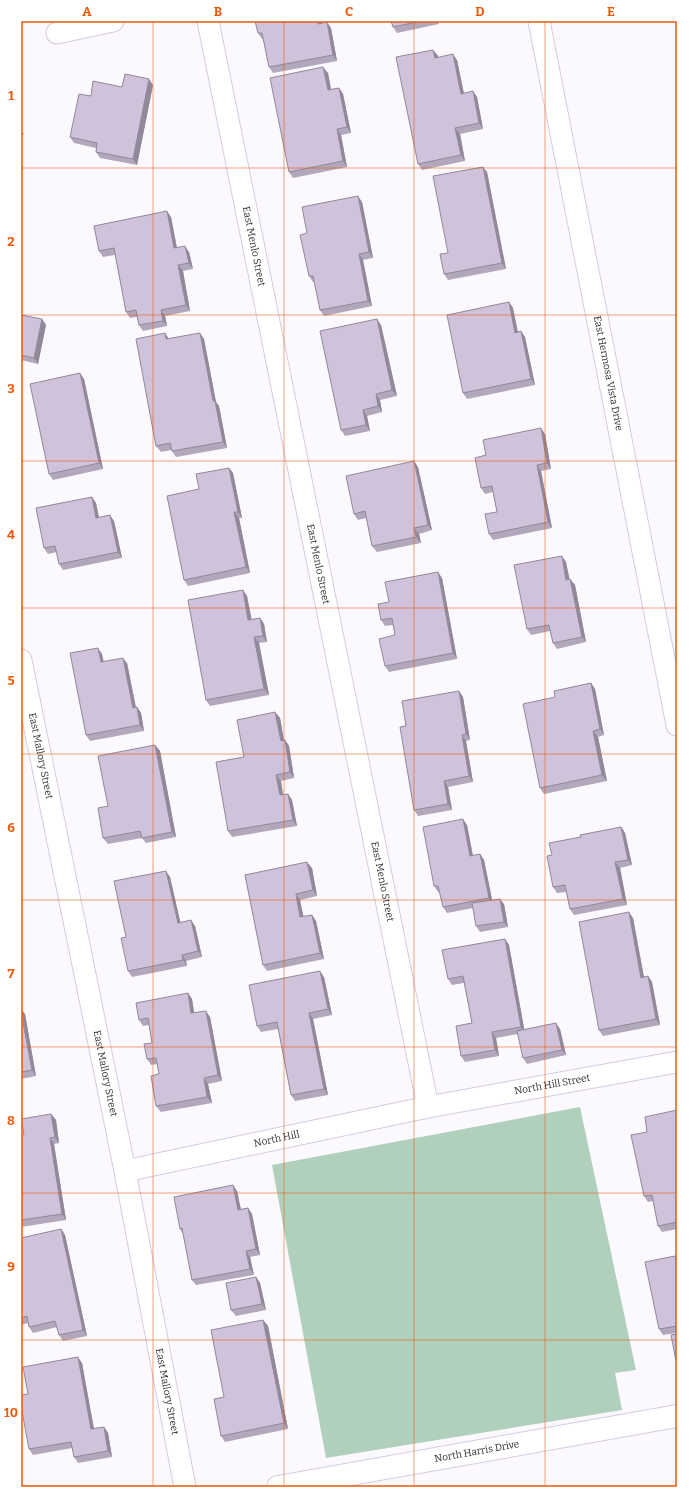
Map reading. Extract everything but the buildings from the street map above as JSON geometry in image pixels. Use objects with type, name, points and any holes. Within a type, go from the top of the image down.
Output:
[{"type":"street","points":[[57,33],[113,21]]},
{"type":"street","name":"East Menlo Street","points":[[208,21],[428,1107]]},
{"type":"street","name":"East Hermosa Vista Drive","points":[[539,21],[677,725]]},
{"type":"street","name":"East Mallory Street","points":[[21,660],[125,1171],[185,1487]]},
{"type":"street","name":"North Hill Street","points":[[428,1107],[677,1062]]},
{"type":"street","name":"North Hill","points":[[125,1171],[428,1107]]},
{"type":"street","name":"North Harris Drive","points":[[278,1487],[677,1416]]},
{"type":"green space","points":[[580,1107],[636,1370],[615,1373],[622,1410],[326,1458],[272,1165]]}]
